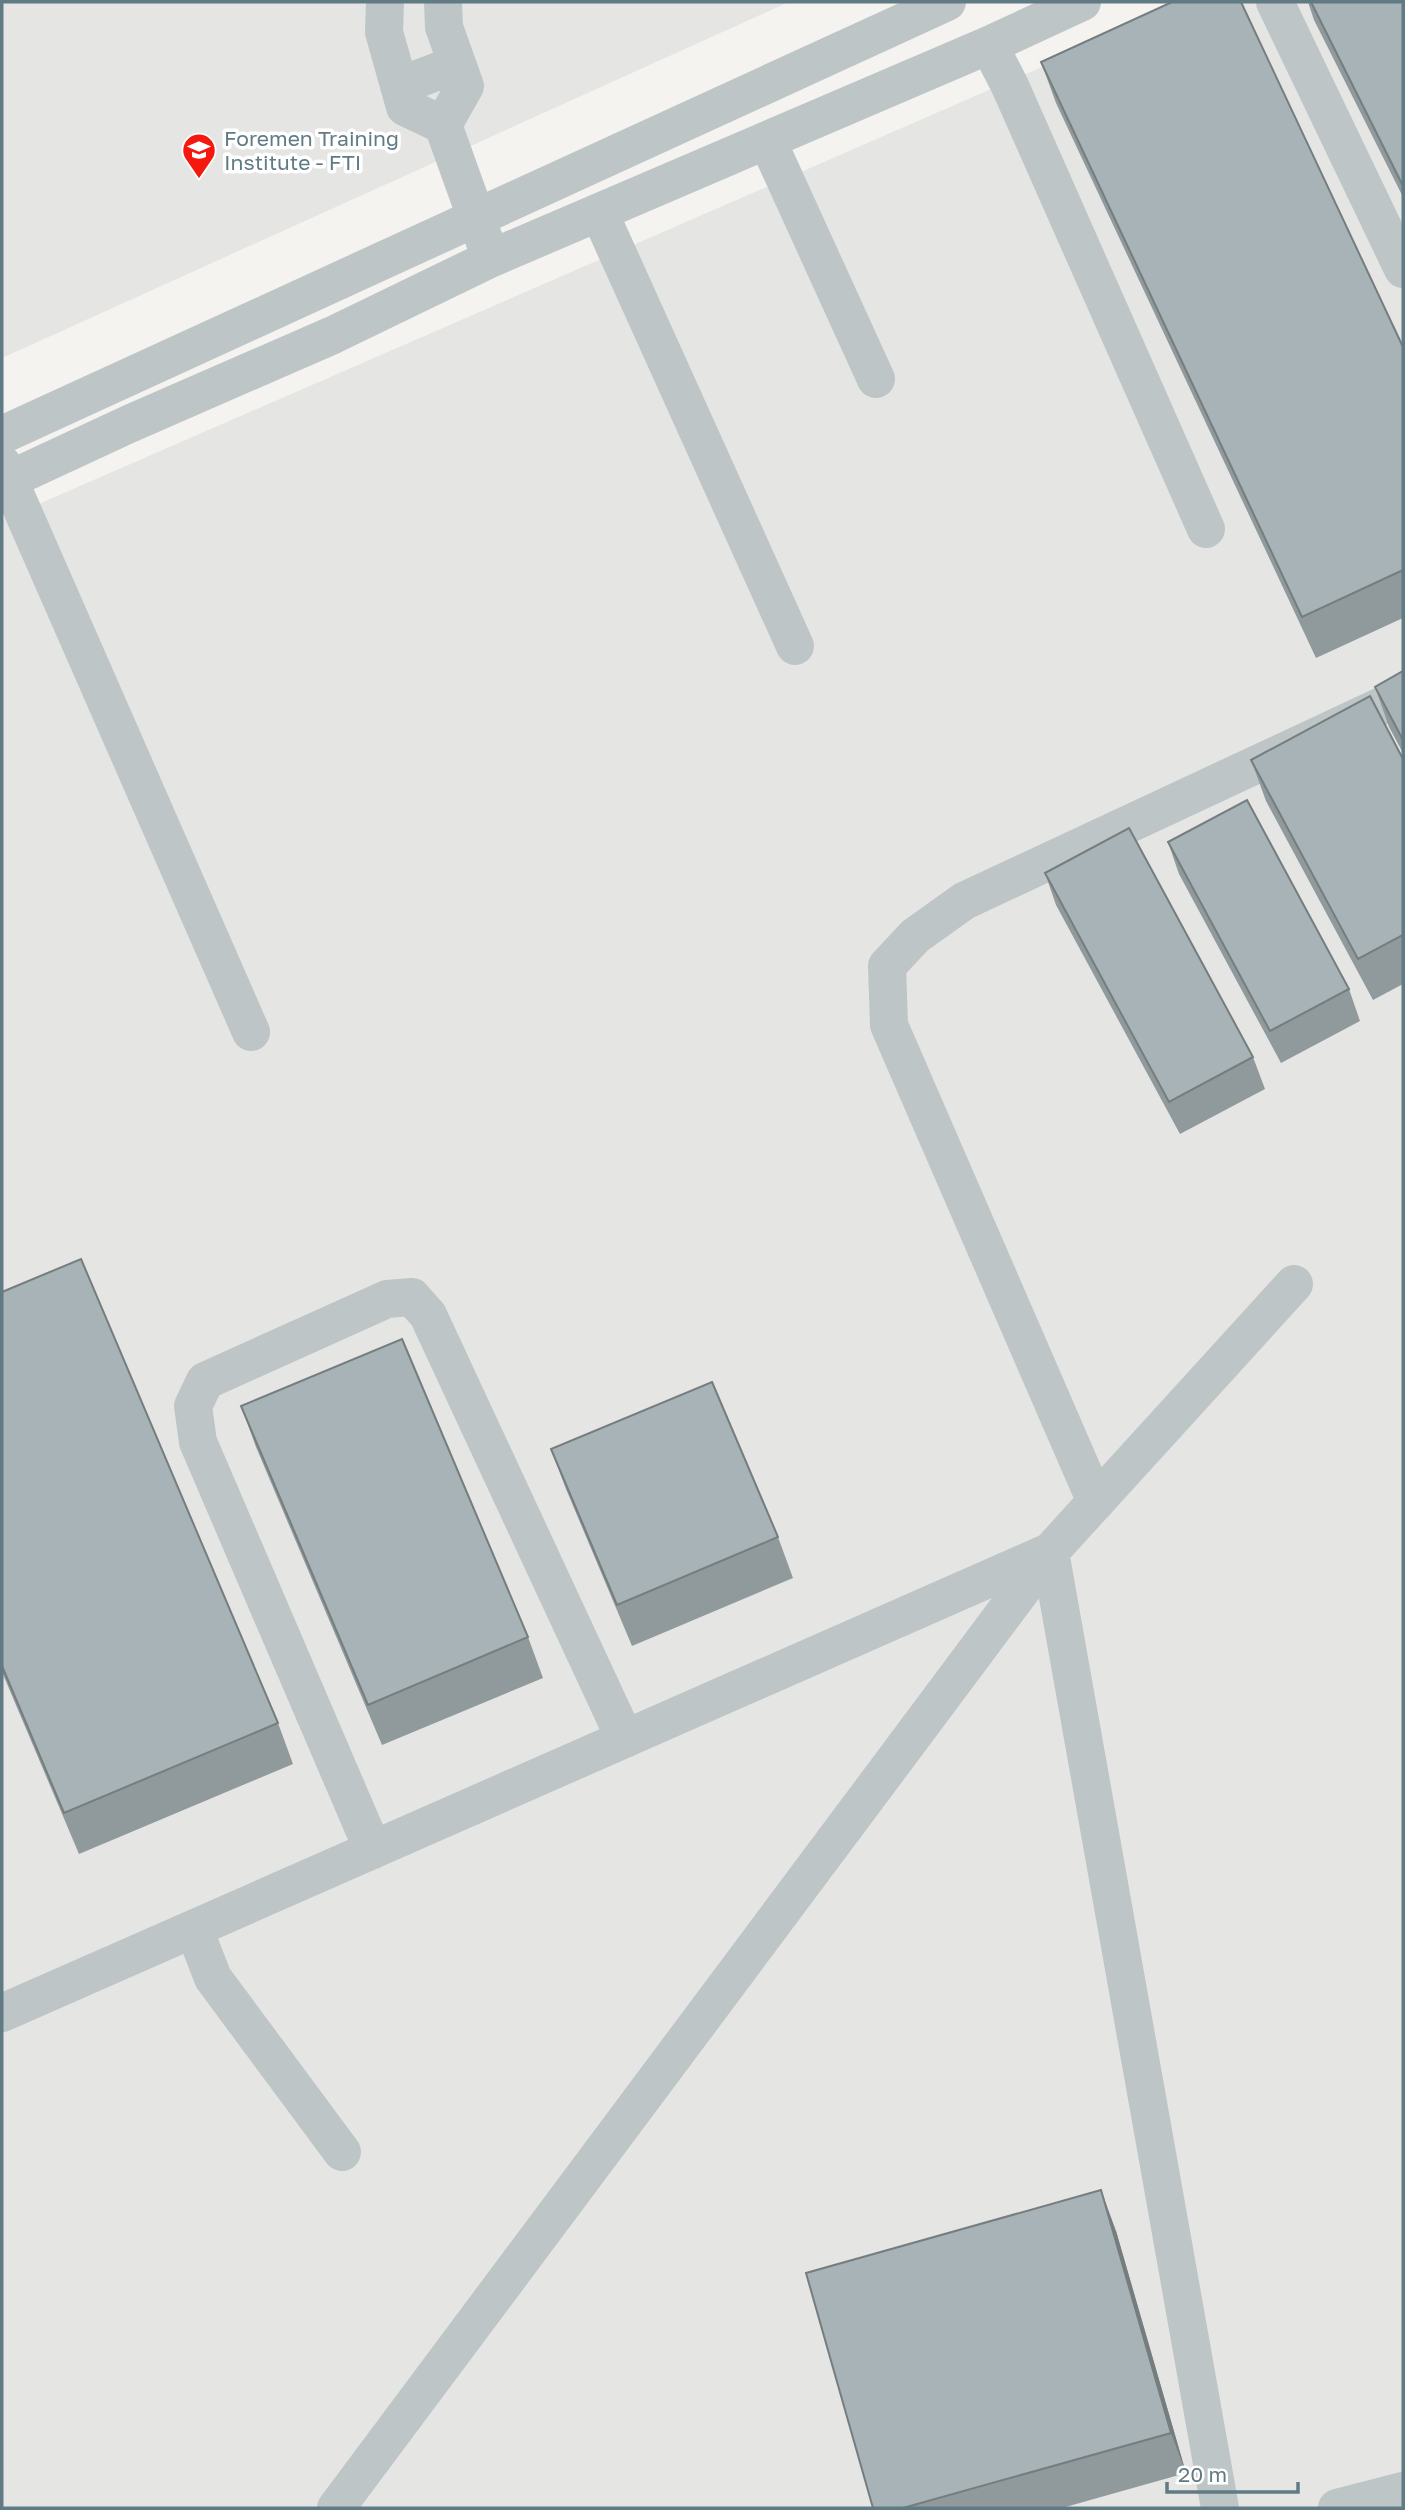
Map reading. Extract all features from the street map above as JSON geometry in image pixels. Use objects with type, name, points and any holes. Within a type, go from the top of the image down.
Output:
[{"type":"street","points":[[384,2],[384,32],[405,107],[443,125],[475,218],[492,258]]},
{"type":"street","points":[[443,2],[444,27],[465,86],[443,125]]},
{"type":"street","points":[[2,435],[947,2]]},
{"type":"street","points":[[251,1032],[5,475],[333,335],[492,258],[989,45],[1082,2]]},
{"type":"street","points":[[1275,2],[1403,269]]},
{"type":"street","points":[[989,45],[1010,86],[1206,529]]},
{"type":"street","points":[[399,86],[457,64]]},
{"type":"street","points":[[767,140],[876,379]]},
{"type":"street","points":[[599,212],[795,646]]},
{"type":"street","points":[[1096,1502],[889,1025],[887,966],[915,936],[964,901],[1403,696]]},
{"type":"street","points":[[336,2508],[1050,1552],[1294,1284]]},
{"type":"street","points":[[373,1850],[198,1442],[193,1406],[205,1381],[387,1299],[412,1297],[428,1315],[625,1739]]},
{"type":"street","points":[[2,2013],[1050,1552]]},
{"type":"street","points":[[1050,1552],[1220,2508]]},
{"type":"street","points":[[194,1929],[213,1978],[342,2152]]},
{"type":"street","points":[[1337,2508],[1403,2491]]},
{"type":"shaded area","name":"Foremen Training Institute - FTI","points":[[2,2],[789,2],[2,358]]},
{"type":"shaded area","points":[[1191,2],[1403,2],[1403,2508],[2,2508],[2,520]]},
{"type":"building","points":[[1172,2],[1241,2],[1403,347],[1403,570],[1302,617],[1041,62]]},
{"type":"building","points":[[1311,2],[1403,2],[1403,186]]},
{"type":"building","points":[[1403,671],[1403,740],[1375,687]]},
{"type":"building","points":[[1370,696],[1403,759],[1403,935],[1358,959],[1251,760]]},
{"type":"building","points":[[1247,800],[1349,989],[1270,1031],[1168,842]]},
{"type":"building","points":[[1129,828],[1253,1057],[1169,1102],[1045,873]]},
{"type":"building","points":[[81,1259],[278,1723],[64,1813],[2,1666],[2,1292]]},
{"type":"building","points":[[402,1339],[528,1637],[368,1705],[241,1406]]},
{"type":"building","points":[[712,1382],[778,1537],[617,1605],[551,1449]]},
{"type":"building","points":[[1101,2190],[1171,2433],[903,2508],[873,2508],[806,2273]]},
{"type":"place","name":"Foremen Training Institute - FTI","points":[[199,180]]}]
